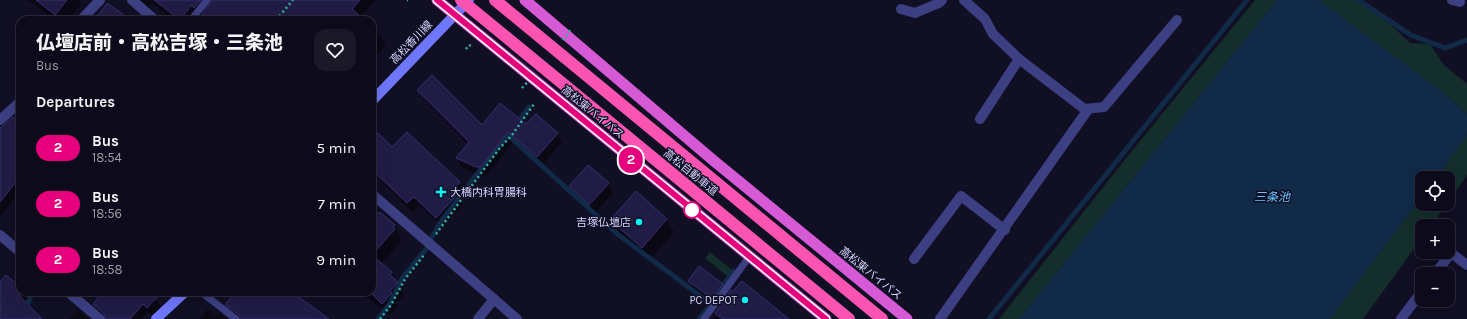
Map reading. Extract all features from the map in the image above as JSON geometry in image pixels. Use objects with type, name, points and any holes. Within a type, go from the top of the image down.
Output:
[{"type":"highway","name":"高松東バイパス","points":[[437,0],[826,319]]},
{"type":"highway","name":"高松自動車道","points":[[461,0],[849,319]]},
{"type":"highway","name":"高松自動車道","points":[[495,0],[882,319]]},
{"type":"highway","name":"高松東バイパス","points":[[525,0],[714,161],[907,319]]},
{"type":"main road","name":"高松香川線","points":[[376,97],[469,0]]},
{"type":"main road","points":[[156,319],[181,296]]},
{"type":"street","points":[[86,16],[100,0]]},
{"type":"street","points":[[132,0],[150,16]]},
{"type":"street","points":[[901,9],[915,13],[939,3],[942,0]]},
{"type":"street","points":[[964,0],[985,19],[993,34],[1019,58],[1085,109],[1104,107],[1177,20]]},
{"type":"street","points":[[980,119],[1019,58]]},
{"type":"street","points":[[0,120],[16,106]]},
{"type":"street","points":[[940,319],[1005,230],[1087,111],[1085,109]]},
{"type":"street","points":[[914,259],[961,196],[1005,230]]},
{"type":"street","points":[[376,197],[517,319]]},
{"type":"street","points":[[0,235],[16,249]]},
{"type":"street","points":[[1440,267],[1451,253],[1467,265]]},
{"type":"street","points":[[73,296],[100,319]]},
{"type":"street","points":[[478,319],[494,299]]},
{"type":"street","points":[[1401,319],[1415,300]]},
{"type":"lane","points":[[194,16],[207,0]]},
{"type":"lane","points":[[704,319],[749,257]]},
{"type":"lane","points":[[207,296],[236,319]]},
{"type":"path","points":[[279,16],[292,0]]},
{"type":"path","points":[[466,49],[469,45]]},
{"type":"path","points":[[380,319],[391,305],[405,279],[431,245],[443,221],[499,149],[512,135],[534,104]]},
{"type":"green space","points":[[1255,0],[1277,0],[1019,319],[999,319],[1131,152]]},
{"type":"green space","points":[[1319,0],[1355,0],[1390,24],[1410,43],[1430,44],[1443,64],[1467,84],[1467,114],[1444,93]]},
{"type":"green space","points":[[1467,135],[1467,175],[1455,193],[1455,171],[1441,171]]},
{"type":"green space","points":[[1415,205],[1415,211],[1442,211],[1436,219],[1415,219],[1415,248],[1363,319],[1330,319]]},
{"type":"green space","points":[[710,252],[732,270],[727,276],[705,258]]},
{"type":"water","name":"三条池","points":[[1277,0],[1319,0],[1444,93],[1467,114],[1467,135],[1441,171],[1415,171],[1415,205],[1330,319],[1019,319]]},
{"type":"building","points":[[36,0],[67,0],[55,15]]},
{"type":"building","points":[[154,0],[201,0],[194,8],[192,5],[183,16],[175,16]]},
{"type":"building","points":[[212,0],[360,0],[352,9],[360,16],[205,16],[202,14]]},
{"type":"building","points":[[107,3],[125,16],[98,16]]},
{"type":"building","points":[[432,75],[482,125],[500,103],[526,124],[536,114],[558,133],[537,157],[508,132],[481,167],[476,167],[456,158],[469,142],[417,90]]},
{"type":"building","points":[[13,117],[16,120],[16,182],[0,202],[0,128]]},
{"type":"building","points":[[407,132],[460,182],[453,190],[458,194],[436,218],[414,197],[407,203],[376,174],[376,135],[378,133],[392,147]]},
{"type":"building","points":[[588,165],[609,183],[589,205],[569,186]]},
{"type":"building","points":[[636,191],[667,219],[642,248],[610,220]]},
{"type":"building","points":[[376,212],[378,214],[380,212],[395,225],[393,227],[395,229],[376,250]]},
{"type":"building","points":[[376,258],[392,272],[390,275],[398,282],[390,291],[392,293],[382,304],[374,296],[376,296]]},
{"type":"building","points":[[699,266],[723,284],[712,299],[688,281]]},
{"type":"building","points":[[6,275],[16,284],[16,296],[20,296],[42,319],[0,319],[0,282]]},
{"type":"building","name":"PC DEPOT","points":[[742,281],[789,319],[722,319],[715,313],[731,290],[733,291]]},
{"type":"building","points":[[100,296],[158,296],[147,308],[143,304],[130,319],[106,319],[104,314],[93,304]]},
{"type":"building","points":[[232,296],[297,296],[329,319],[241,319],[239,315],[225,305]]},
{"type":"waterway","points":[[989,319],[1247,0]]},
{"type":"waterway","points":[[1358,0],[1411,35],[1445,48],[1467,40]]},
{"type":"waterway","points":[[517,124],[529,107]]},
{"type":"waterway","points":[[431,239],[442,220],[497,148],[510,134]]},
{"type":"waterway","points":[[509,136],[616,233],[711,304]]},
{"type":"waterway","points":[[378,319],[389,305],[403,277],[427,248]]},
{"type":"waterway","points":[[699,319],[733,271]]},
{"type":"waterway","points":[[15,319],[25,309],[31,296]]},
{"type":"bus line","name":"2","points":[[437,0],[826,319]]},
{"type":"place","name":"大橋内科胃腸科","points":[[441,192]]},
{"type":"place","name":"吉塚仏壇店","points":[[639,222]]},
{"type":"place","name":"PC DEPOT","points":[[745,300]]}]
